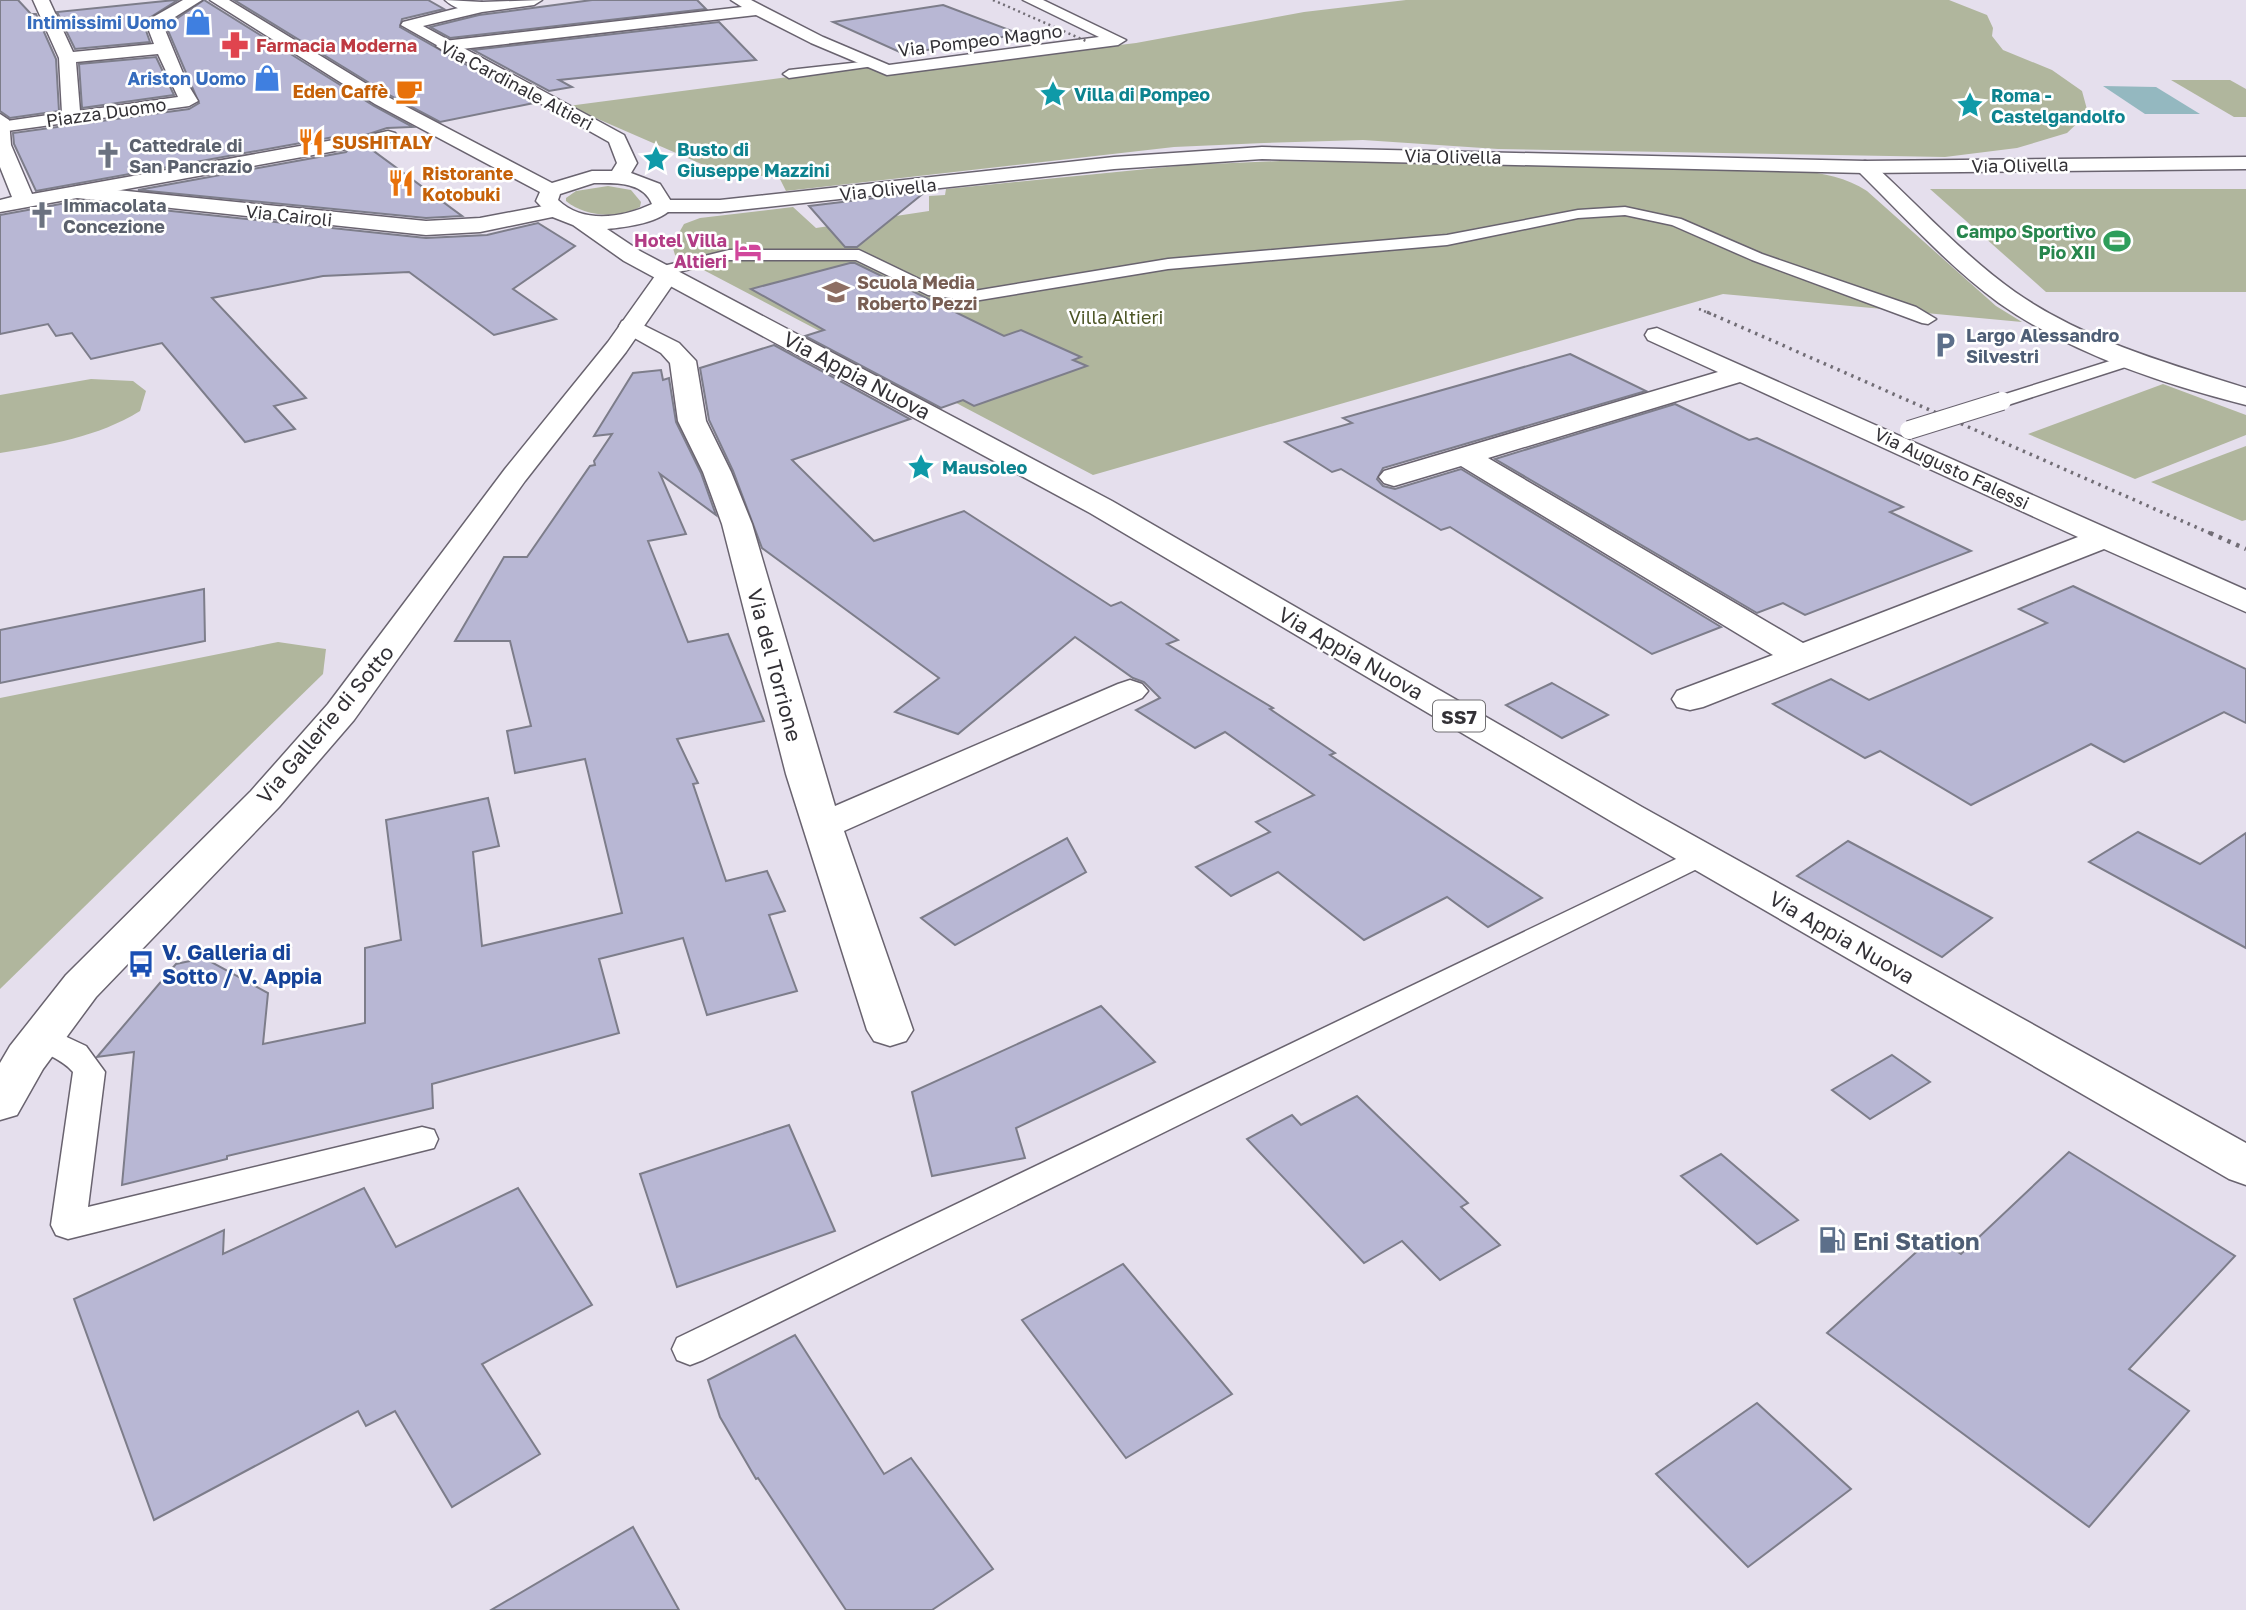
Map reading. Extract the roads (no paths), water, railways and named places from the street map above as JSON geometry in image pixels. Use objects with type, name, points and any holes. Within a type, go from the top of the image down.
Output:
[{"type":"street","points":[[41,0],[67,58],[71,116]]},
{"type":"street","points":[[67,58],[164,48],[154,23],[194,0]]},
{"type":"street","points":[[218,0],[392,110],[485,159],[581,221]]},
{"type":"street","points":[[453,0],[482,7],[534,0]]},
{"type":"street","name":"Via Pompeo Magno","points":[[739,0],[887,70],[1115,43],[1117,38],[1031,0]]},
{"type":"street","name":"Via Cardinale Altieri","points":[[482,7],[409,25],[617,139],[627,163],[619,177]]},
{"type":"street","points":[[444,46],[760,10]]},
{"type":"street","name":"Piazza Duomo","points":[[1,131],[71,116],[189,101],[177,83],[164,48]]},
{"type":"street","points":[[1,131],[24,201]]},
{"type":"street","points":[[77,192],[340,145]]},
{"type":"street","name":"Via Olivella","points":[[581,221],[626,219],[659,209],[720,206],[1126,162],[1262,153],[1865,167],[2246,163]]},
{"type":"street","points":[[1865,167],[2015,302],[2064,330],[2132,359],[2246,397]]},
{"type":"street","name":"Via Cairoli","points":[[0,205],[77,192],[398,227],[480,225],[552,200],[592,177],[619,177]]},
{"type":"street","points":[[619,177],[650,187],[661,197],[659,209],[632,256]]},
{"type":"street","name":"Via Appia Nuova","points":[[581,221],[632,256],[1101,507],[1701,856],[2246,1166]]},
{"type":"street","name":"Via Gallerie di Sotto","points":[[0,1103],[41,1035],[124,940],[265,799],[341,712],[515,475],[631,326],[665,272]]},
{"type":"street","name":"Via del Torrione","points":[[631,326],[670,348],[683,362],[692,421],[717,472],[737,524],[805,775],[890,1030]]},
{"type":"street","name":"Via Augusto Falessi","points":[[1657,335],[1743,373],[1897,434],[2105,538],[2246,602]]},
{"type":"street","points":[[1394,477],[1743,373]]},
{"type":"street","points":[[1464,456],[1800,656]]},
{"type":"street","points":[[1690,699],[2105,538]]},
{"type":"street","points":[[822,826],[1130,691]]},
{"type":"lane","points":[[789,74],[870,64]]},
{"type":"lane","points":[[665,272],[729,254],[859,255],[934,292],[974,296],[1168,264],[1437,242],[1490,234],[1578,214],[1625,211],[1676,222],[1757,257],[1910,310],[1928,319]]},
{"type":"lane","points":[[1897,434],[2132,359]]},
{"type":"lane","points":[[690,1349],[1701,856]]},
{"type":"lane","points":[[41,1035],[70,1049],[84,1062],[89,1072],[68,1225],[422,1139]]},
{"type":"water","points":[[2103,86],[2156,87],[2200,114],[2145,114]]},
{"type":"railway","points":[[993,0],[1086,41]]},
{"type":"railway","points":[[1699,309],[1711,314]]},
{"type":"railway","points":[[1707,312],[2214,535]]},
{"type":"railway","points":[[2210,533],[2246,549]]},
{"type":"place","name":"Intimissimi Uomo","points":[[198,22]]},
{"type":"place","name":"Farmacia Moderna","points":[[235,45]]},
{"type":"place","name":"Ariston Uomo","points":[[267,78]]},
{"type":"place","name":"Eden Caffè","points":[[409,91]]},
{"type":"place","name":"Villa di Pompeo","points":[[1053,94]]},
{"type":"place","name":"Roma - Castelgandolfo","points":[[1970,105]]},
{"type":"place","name":"SUSHITALY","points":[[311,142]]},
{"type":"place","name":"Cattedrale di San Pancrazio","points":[[108,155]]},
{"type":"place","name":"Busto di Giuseppe Mazzini","points":[[656,159]]},
{"type":"place","name":"Ristorante Kotobuki","points":[[401,183]]},
{"type":"place","name":"Immacolata Concezione","points":[[42,215]]},
{"type":"place","name":"Campo Sportivo Pio XII","points":[[2117,241]]},
{"type":"place","name":"Hotel Villa Altieri","points":[[748,250]]},
{"type":"place","name":"Scuola Media Roberto Pezzi","points":[[836,292]]},
{"type":"place","name":"Largo Alessandro Silvestri","points":[[1945,345]]},
{"type":"place","name":"Mausoleo","points":[[921,467]]},
{"type":"place","name":"V. Galleria di Sotto / V. Appia","points":[[141,964]]},
{"type":"place","name":"Eni Station","points":[[1832,1240]]},
{"type":"park label","name":"Villa Altieri","points":[[1116,317]]}]
